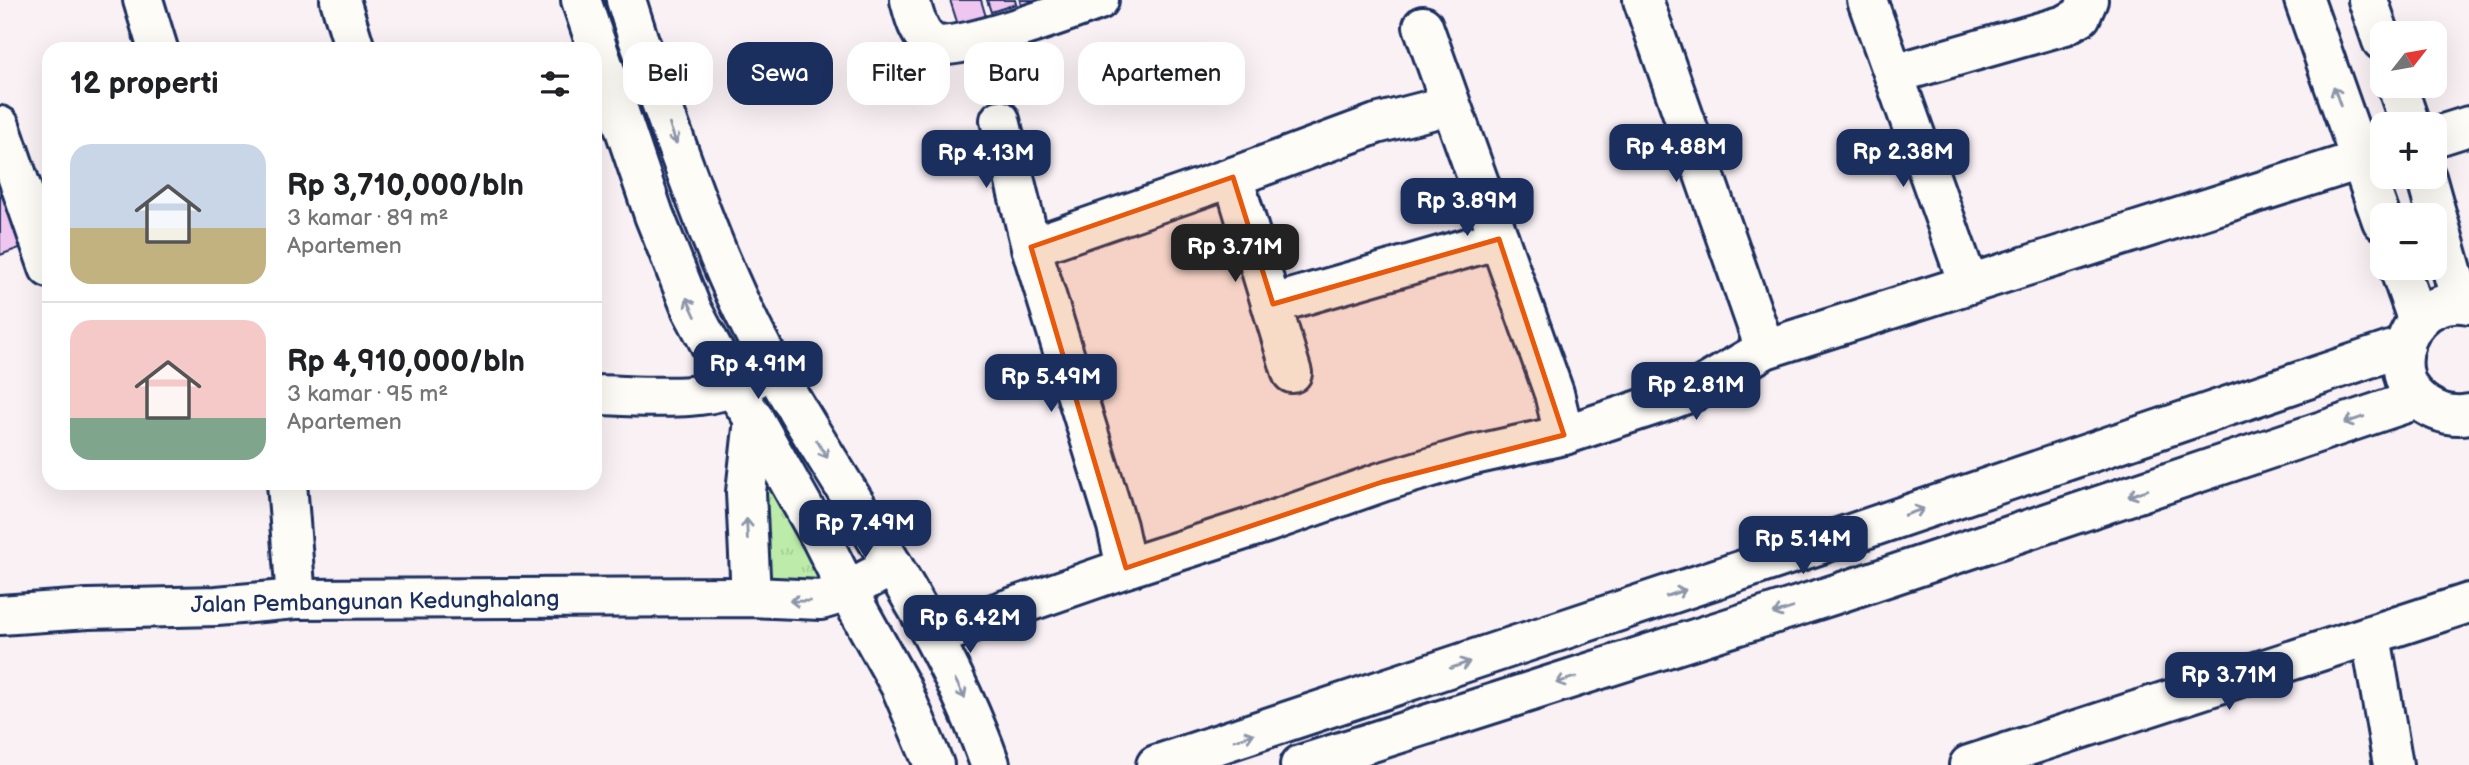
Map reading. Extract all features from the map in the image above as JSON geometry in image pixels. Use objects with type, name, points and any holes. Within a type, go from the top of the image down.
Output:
[{"type":"street","points":[[143,0],[156,42]]},
{"type":"street","points":[[340,0],[353,42]]},
{"type":"street","points":[[581,0],[596,42]]},
{"type":"street","points":[[626,0],[723,265],[774,369],[934,638],[997,764]]},
{"type":"street","points":[[909,0],[916,22],[925,37],[936,45],[954,45],[994,34],[1099,0]]},
{"type":"street","points":[[1643,0],[1765,349]]},
{"type":"street","points":[[1867,0],[1968,284]]},
{"type":"street","points":[[1894,74],[2065,25],[2081,16],[2088,0]]},
{"type":"street","points":[[2304,0],[2370,155]]},
{"type":"street","points":[[2368,0],[2375,21]]},
{"type":"street","points":[[1423,26],[1554,393],[1564,435]]},
{"type":"street","points":[[602,51],[638,38]]},
{"type":"street","points":[[602,61],[654,215],[692,310],[821,538],[901,687],[934,765]]},
{"type":"street","points":[[1031,247],[1376,124],[1450,105]]},
{"type":"street","points":[[1000,120],[1031,247],[1117,526],[1126,568]]},
{"type":"street","points":[[0,126],[34,182],[42,228]]},
{"type":"street","points":[[2447,133],[2469,126]]},
{"type":"street","points":[[934,638],[985,617],[1382,482],[1469,456],[1564,435],[1694,391],[1765,349],[2370,157]]},
{"type":"street","points":[[1233,177],[1292,373]]},
{"type":"street","points":[[1156,765],[1824,543],[2411,332],[2430,309],[2445,304],[2465,303],[2430,189]]},
{"type":"street","points":[[1273,304],[1499,239]]},
{"type":"street","points":[[2401,280],[2411,332],[2403,370],[2409,386],[2418,398],[2431,408],[2446,414],[2469,414]]},
{"type":"street","points":[[751,597],[744,404],[774,369]]},
{"type":"street","points":[[602,395],[706,395],[744,404]]},
{"type":"street","points":[[1299,719],[1309,764],[1839,593],[2418,398]]},
{"type":"street","points":[[288,490],[296,599]]},
{"type":"street","points":[[1824,543],[1839,593]]},
{"type":"street","name":"Jalan Pembangunan Kedunghalang","points":[[0,615],[88,609],[217,606],[296,599],[751,597],[813,601],[847,590],[893,566]]},
{"type":"street","points":[[1969,765],[2061,751],[2371,636],[2469,603]]},
{"type":"street","points":[[2371,636],[2393,765]]},
{"type":"highlighted area","points":[[1233,177],[1273,304],[1499,239],[1564,435],[1382,482],[1126,568],[1031,247]]},
{"type":"green space","points":[[770,479],[833,581],[766,583],[759,481]]},
{"type":"building","points":[[950,0],[981,0],[986,17],[958,25]]},
{"type":"building","points":[[987,0],[1015,0],[1016,4],[991,12]]},
{"type":"building","points":[[1020,0],[1049,0],[1022,8]]},
{"type":"building","points":[[0,180],[28,245],[0,255]]}]
